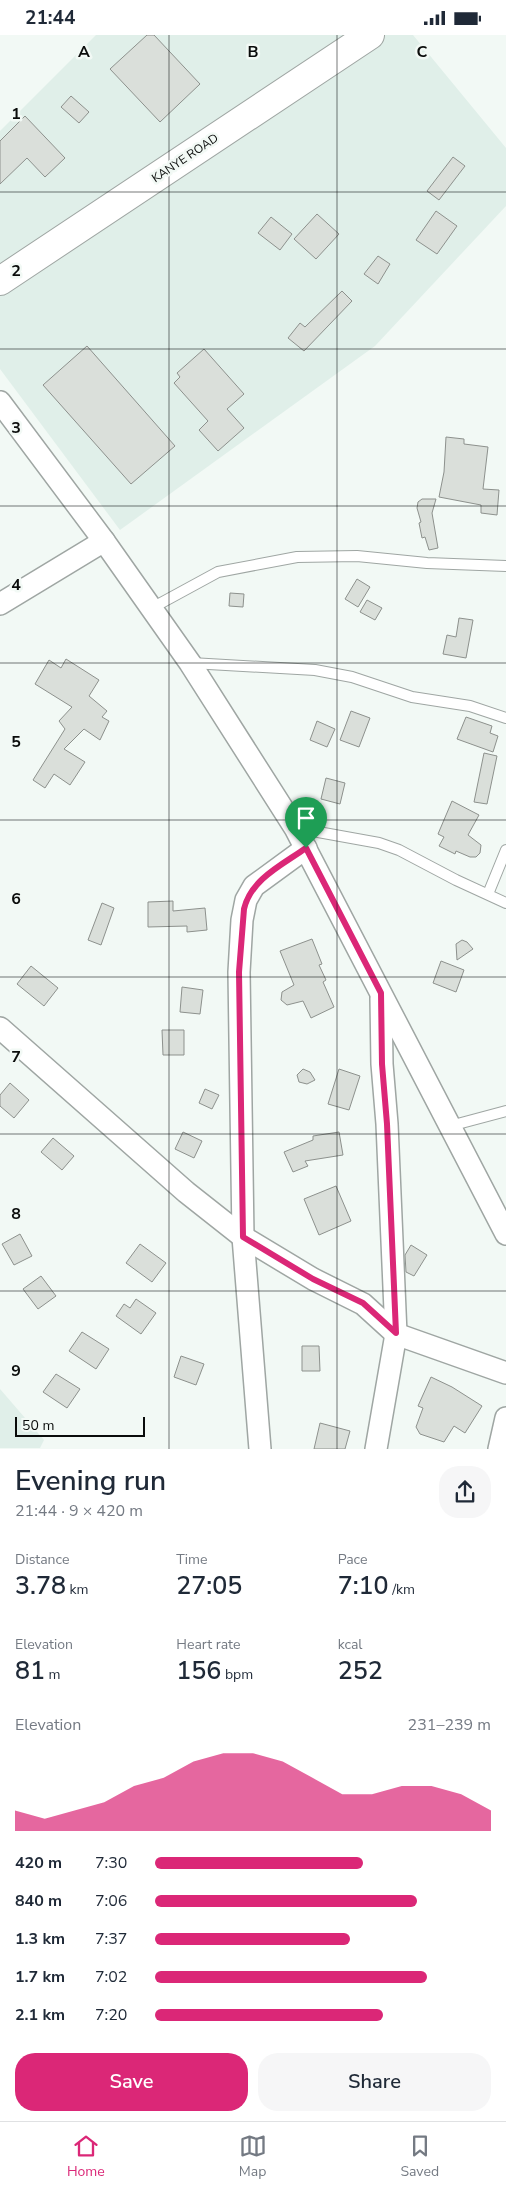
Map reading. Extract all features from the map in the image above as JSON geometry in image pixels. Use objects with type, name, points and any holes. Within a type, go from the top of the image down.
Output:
[{"type":"main road","name":"KANYE ROAD","points":[[0,281],[370,35]]},
{"type":"street","points":[[0,402],[104,541],[150,609],[190,663],[295,828],[506,1234]]},
{"type":"street","points":[[0,604],[104,541]]},
{"type":"street","points":[[260,1449],[243,1237],[239,972],[246,900],[254,886],[306,848]]},
{"type":"street","points":[[376,1449],[396,1333],[387,1124],[382,1064],[381,993]]},
{"type":"street","points":[[0,1028],[186,1192],[243,1237],[313,1279],[363,1303],[396,1333],[506,1373]]},
{"type":"street","points":[[499,1449],[506,1418]]},
{"type":"lane","points":[[150,609],[218,572],[297,557],[357,556],[427,563],[506,566]]},
{"type":"lane","points":[[190,663],[315,670],[352,677],[412,697],[470,706],[506,718]]},
{"type":"lane","points":[[295,828],[379,843],[399,850],[456,880],[506,903]]},
{"type":"lane","points":[[488,895],[506,850]]},
{"type":"lane","points":[[450,1126],[506,1111]]},
{"type":"shaded area","points":[[96,35],[413,35],[506,148],[506,206],[375,346],[120,530],[0,369],[0,131]]},
{"type":"shaded area","points":[[0,1389],[44,1440],[40,1448],[0,1448]]},
{"type":"building","points":[[147,35],[154,35],[200,84],[160,122],[110,69]]},
{"type":"building","points":[[71,96],[89,112],[79,123],[61,107]]},
{"type":"building","points":[[25,116],[65,158],[45,177],[27,158],[0,184],[0,141]]},
{"type":"building","points":[[453,157],[465,166],[439,200],[427,191]]},
{"type":"building","points":[[436,211],[457,226],[437,254],[416,240]]},
{"type":"building","points":[[317,214],[339,234],[316,259],[294,239]]},
{"type":"building","points":[[271,217],[292,234],[280,250],[258,233]]},
{"type":"building","points":[[378,256],[390,264],[378,284],[364,274]]},
{"type":"building","points":[[342,291],[352,301],[304,351],[288,338],[300,323],[305,327]]},
{"type":"building","points":[[87,346],[175,446],[131,484],[43,385]]},
{"type":"building","points":[[204,349],[244,394],[227,409],[244,428],[218,451],[199,430],[208,421],[174,383],[180,377],[177,373]]},
{"type":"building","points":[[446,437],[464,439],[464,444],[488,447],[483,489],[499,490],[497,515],[481,513],[481,505],[439,497],[444,472]]},
{"type":"building","points":[[422,499],[436,499],[432,513],[438,548],[429,550],[425,537],[422,538],[419,523],[421,522],[417,508],[418,502]]},
{"type":"building","points":[[357,579],[370,587],[358,607],[345,599]]},
{"type":"building","points":[[230,593],[244,594],[243,607],[229,606]]},
{"type":"building","points":[[367,600],[382,608],[375,620],[360,612]]},
{"type":"building","points":[[459,618],[473,620],[466,658],[443,654],[447,635],[456,637]]},
{"type":"building","points":[[66,659],[99,680],[89,696],[107,711],[102,717],[109,721],[100,740],[84,729],[64,749],[85,762],[70,785],[54,774],[45,788],[33,780],[65,729],[59,721],[72,707],[35,684],[49,660],[61,668]]},
{"type":"building","points":[[351,711],[370,718],[359,747],[340,740]]},
{"type":"building","points":[[466,717],[492,726],[490,733],[498,736],[493,752],[457,739]]},
{"type":"building","points":[[317,721],[335,729],[327,747],[310,740]]},
{"type":"building","points":[[484,753],[497,756],[487,804],[474,802]]},
{"type":"building","points":[[326,778],[345,783],[340,804],[321,799]]},
{"type":"building","points":[[452,801],[479,815],[468,835],[481,845],[480,853],[476,857],[470,857],[456,851],[455,854],[439,846],[444,837],[438,834]]},
{"type":"building","points":[[173,901],[173,911],[205,908],[207,930],[187,932],[187,926],[148,927],[148,902]]},
{"type":"building","points":[[102,903],[114,908],[101,945],[88,940]]},
{"type":"building","points":[[312,939],[322,964],[319,965],[326,980],[323,982],[334,1007],[311,1018],[303,1001],[287,1005],[281,1000],[282,992],[294,985],[280,951]]},
{"type":"building","points":[[462,940],[467,942],[473,949],[457,960],[456,944]]},
{"type":"building","points":[[441,961],[464,970],[456,992],[433,983]]},
{"type":"building","points":[[31,966],[58,988],[44,1006],[17,984]]},
{"type":"building","points":[[182,987],[203,990],[200,1014],[180,1012]]},
{"type":"building","points":[[162,1030],[184,1030],[184,1055],[163,1055]]},
{"type":"building","points":[[303,1069],[310,1072],[315,1080],[307,1084],[299,1082],[297,1075]]},
{"type":"building","points":[[339,1069],[360,1076],[349,1110],[328,1104]]},
{"type":"building","points":[[10,1083],[29,1100],[14,1118],[0,1106],[0,1095]]},
{"type":"building","points":[[205,1089],[219,1095],[212,1109],[199,1103]]},
{"type":"building","points":[[183,1132],[202,1141],[194,1158],[175,1149]]},
{"type":"building","points":[[339,1132],[343,1155],[305,1161],[308,1166],[293,1172],[284,1152],[313,1140],[313,1136]]},
{"type":"building","points":[[53,1138],[74,1156],[62,1170],[41,1152]]},
{"type":"building","points":[[336,1186],[351,1221],[319,1235],[304,1199]]},
{"type":"building","points":[[20,1234],[32,1256],[14,1265],[2,1244]]},
{"type":"building","points":[[140,1244],[166,1263],[152,1282],[126,1263]]},
{"type":"building","points":[[411,1245],[427,1255],[414,1276],[406,1272],[405,1255]]},
{"type":"building","points":[[41,1276],[56,1296],[38,1309],[23,1289]]},
{"type":"building","points":[[136,1299],[156,1313],[141,1334],[116,1316],[124,1304],[130,1308]]},
{"type":"building","points":[[82,1332],[109,1349],[96,1369],[69,1351]]},
{"type":"building","points":[[302,1346],[319,1346],[320,1371],[302,1371]]},
{"type":"building","points":[[181,1356],[204,1364],[196,1385],[174,1377]]},
{"type":"building","points":[[56,1374],[80,1389],[67,1408],[43,1392]]},
{"type":"building","points":[[431,1377],[452,1387],[482,1406],[465,1433],[454,1426],[444,1442],[420,1434],[416,1427],[423,1408],[418,1406]]},
{"type":"building","points":[[320,1423],[350,1431],[345,1449],[314,1449]]},
{"type":"route","points":[[306,848],[381,993],[382,1064],[387,1124],[396,1333],[363,1303],[280,1261],[243,1237],[239,972],[242,920],[246,900],[254,886],[306,848]]}]
